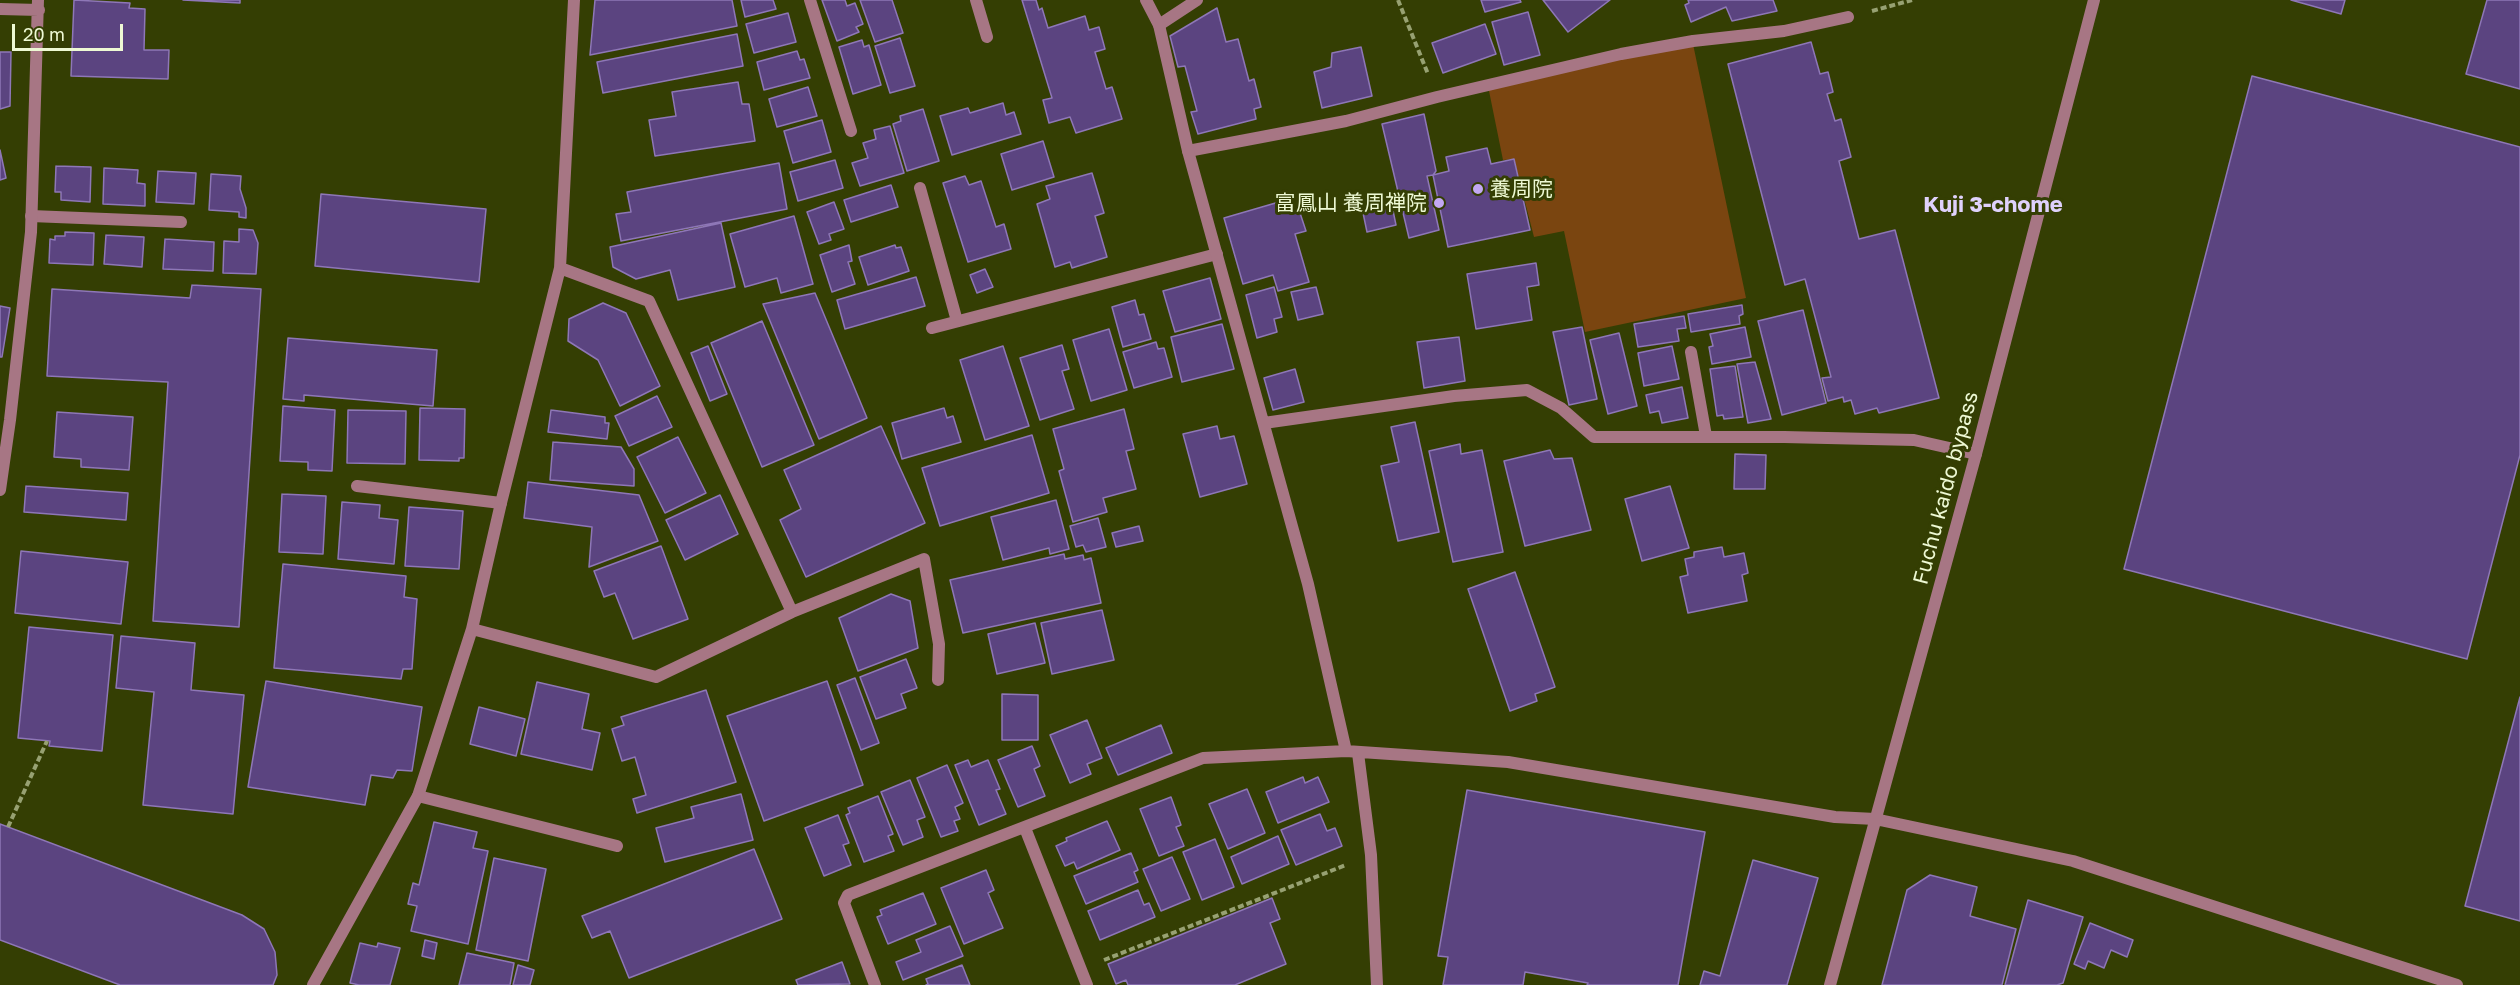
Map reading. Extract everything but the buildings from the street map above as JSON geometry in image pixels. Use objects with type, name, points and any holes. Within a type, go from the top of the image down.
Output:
[{"type":"street","points":[[313,985],[418,796],[472,629],[560,268],[574,0]]},
{"type":"street","points":[[810,0],[851,131]]},
{"type":"street","points":[[976,0],[987,37]]},
{"type":"street","points":[[1146,0],[1159,25],[1188,151],[1352,752],[1371,855],[1377,985]]},
{"type":"street","points":[[1159,25],[1197,0]]},
{"type":"street","name":"Fuchu kaido bypass","points":[[1830,985],[1976,454],[2094,0]]},
{"type":"street","points":[[0,9],[38,5],[32,216],[10,420],[0,490]]},
{"type":"street","points":[[1188,151],[1346,121],[1437,97],[1632,52],[1693,40],[1784,31],[1848,17]]},
{"type":"street","points":[[920,188],[957,321]]},
{"type":"street","points":[[32,216],[181,222]]},
{"type":"street","points":[[932,328],[1217,254]]},
{"type":"street","points":[[560,268],[649,301],[792,612]]},
{"type":"street","points":[[1691,352],[1706,436]]},
{"type":"street","points":[[1264,423],[1454,396],[1527,390],[1562,408],[1594,437],[1706,436],[1914,440],[1976,454]]},
{"type":"street","points":[[357,486],[501,503]]},
{"type":"street","points":[[472,629],[656,677],[792,612],[924,559],[939,644],[938,680]]},
{"type":"street","points":[[875,985],[843,903],[848,896],[1203,758],[1352,752],[1508,762],[1836,817],[1875,819],[2073,861],[2457,985]]},
{"type":"street","points":[[418,796],[617,846]]},
{"type":"street","points":[[1024,828],[1087,985]]},
{"type":"path","points":[[1398,0],[1437,97]]},
{"type":"path","points":[[1848,17],[1912,0]]},
{"type":"path","points":[[8,827],[47,741]]},
{"type":"path","points":[[1080,969],[1371,855]]},
{"type":"shaded area","points":[[1693,44],[1746,298],[1585,332],[1564,231],[1534,237],[1514,159],[1503,160],[1488,86]]},
{"type":"place","name":"養周院","points":[[1478,189]]},
{"type":"place","name":"富鳳山 養周禅院","points":[[1439,203]]},
{"type":"district","name":"Kuji 3-chome","points":[[1993,205]]}]
